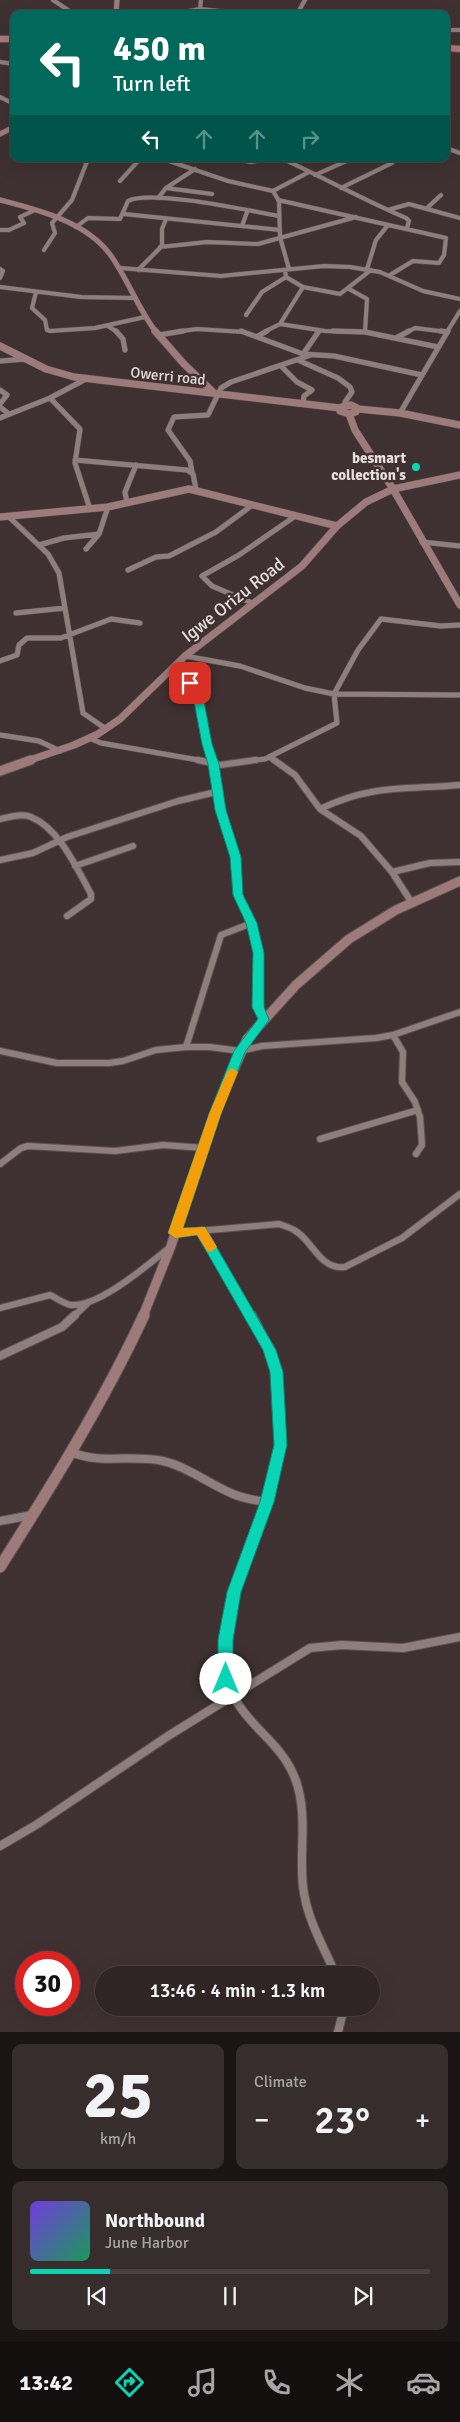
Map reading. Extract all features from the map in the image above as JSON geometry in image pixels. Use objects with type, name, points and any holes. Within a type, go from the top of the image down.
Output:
[{"type":"main road","points":[[358,410],[400,413],[460,425]]},
{"type":"street","points":[[53,0],[68,10]]},
{"type":"street","points":[[200,9],[202,0]]},
{"type":"street","points":[[195,10],[210,10]]},
{"type":"street","points":[[44,250],[55,233],[52,225],[72,200],[87,162]]},
{"type":"street","points":[[120,181],[137,162]]},
{"type":"street","points":[[173,162],[228,182],[273,191],[308,172]]},
{"type":"street","points":[[291,162],[358,198],[406,218],[409,221],[407,228]]},
{"type":"street","points":[[315,175],[344,162]]},
{"type":"street","points":[[342,188],[392,162]]},
{"type":"street","points":[[158,198],[166,188],[195,169]]},
{"type":"street","points":[[166,188],[212,194]]},
{"type":"street","points":[[273,191],[278,200],[280,236],[287,269],[286,277]]},
{"type":"street","points":[[426,209],[441,195]]},
{"type":"street","points":[[76,227],[88,218],[116,220],[124,214],[131,198],[158,198],[279,216]]},
{"type":"street","points":[[0,200],[57,218],[76,227],[102,245],[120,268],[133,298],[145,317],[186,368],[217,394]]},
{"type":"street","points":[[278,200],[446,238],[444,255],[437,264],[413,261],[390,275]]},
{"type":"street","points":[[388,210],[406,204],[460,218]]},
{"type":"street","points":[[0,230],[21,226],[24,223],[20,217],[35,210]]},
{"type":"street","points":[[242,226],[247,212]]},
{"type":"street","points":[[124,214],[280,230]]},
{"type":"street","points":[[160,247],[207,242],[250,245],[268,242],[280,236],[357,217]]},
{"type":"street","points":[[138,270],[163,242],[162,229],[166,219]]},
{"type":"street","points":[[286,277],[303,287],[317,288],[337,294],[349,289],[369,269],[376,240],[388,225]]},
{"type":"street","points":[[120,268],[221,276],[324,266],[369,269],[390,275],[423,291],[460,298]]},
{"type":"street","points":[[0,269],[3,272],[0,278]]},
{"type":"street","points":[[246,315],[256,298],[273,283],[286,277]]},
{"type":"street","points":[[258,336],[280,324],[303,287]]},
{"type":"street","points":[[1,288],[99,299],[133,298]]},
{"type":"street","points":[[349,289],[367,299],[365,332]]},
{"type":"street","points":[[36,292],[32,308],[45,320],[47,330],[50,332],[108,326],[145,317]]},
{"type":"street","points":[[400,413],[460,311]]},
{"type":"street","points":[[280,324],[309,327],[319,331],[365,332],[438,347]]},
{"type":"street","points":[[108,326],[123,339],[126,344],[125,350]]},
{"type":"street","points":[[395,338],[415,328],[447,332]]},
{"type":"street","points":[[159,335],[210,329],[240,331],[303,354],[334,356],[422,374]]},
{"type":"street","points":[[303,354],[319,331]]},
{"type":"street","name":"Owerri road","points":[[0,346],[59,374],[86,379],[344,406]]},
{"type":"street","points":[[196,490],[190,460],[170,434],[169,426],[177,415],[208,415],[221,388],[244,377],[282,367],[312,355]]},
{"type":"street","points":[[0,360],[26,359]]},
{"type":"street","points":[[300,361],[326,372],[350,386],[352,392],[341,412],[349,414],[358,410]]},
{"type":"street","points":[[282,367],[297,382],[312,390],[304,396],[304,403]]},
{"type":"street","points":[[0,418],[50,398],[86,379]]},
{"type":"street","points":[[0,390],[7,395],[0,406],[9,414]]},
{"type":"street","points":[[50,398],[80,429],[80,439],[75,460],[76,471],[90,509]]},
{"type":"street","points":[[344,406],[358,410]]},
{"type":"street","points":[[349,414],[355,430],[393,489],[460,605]]},
{"type":"street","points":[[75,460],[192,472]]},
{"type":"street","points":[[126,503],[125,492],[136,465]]},
{"type":"street","points":[[457,475],[460,482]]},
{"type":"street","name":"Igwe Orizu Road","points":[[0,771],[60,751],[106,729],[134,707],[185,656],[307,562],[337,526],[366,502],[393,489],[457,475]]},
{"type":"street","points":[[0,516],[108,507],[181,490],[196,490],[294,517],[337,526]]},
{"type":"street","points":[[128,570],[156,557],[169,556],[216,532],[252,506]]},
{"type":"street","points":[[86,549],[99,534],[108,507]]},
{"type":"street","points":[[8,516],[52,560],[59,573],[71,634],[83,713],[106,729]]},
{"type":"street","points":[[252,603],[212,586],[202,576],[254,545],[294,517]]},
{"type":"street","points":[[39,546],[64,538],[99,534]]},
{"type":"street","points":[[422,542],[460,546]]},
{"type":"street","points":[[16,613],[65,608]]},
{"type":"street","points":[[0,661],[16,655],[19,645],[27,638],[61,638],[111,619],[140,623]]},
{"type":"street","points":[[89,738],[102,743],[180,756],[214,764],[244,763],[269,757],[337,723],[334,694],[353,657],[381,619],[441,626],[460,625]]},
{"type":"street","points":[[185,656],[240,666],[305,688],[334,694],[460,695]]},
{"type":"street","points":[[170,671],[195,689],[214,764],[216,792],[237,865],[238,895],[252,923],[258,953],[258,1007],[263,1020]]},
{"type":"street","points":[[0,735],[35,740],[55,746],[60,751]]},
{"type":"street","points":[[269,757],[295,775],[320,809],[362,836],[392,872],[412,903]]},
{"type":"street","points":[[320,809],[354,794],[374,790],[430,789],[460,785]]},
{"type":"street","points":[[0,860],[34,852],[178,801],[216,792]]},
{"type":"street","points":[[0,819],[30,817],[46,827],[58,842],[92,894],[91,899],[67,916]]},
{"type":"street","points":[[74,866],[133,846]]},
{"type":"street","points":[[392,872],[430,863],[460,862]]},
{"type":"street","points":[[0,1567],[34,1515],[71,1452],[126,1351],[156,1286],[240,1051],[263,1020],[293,989],[351,938],[388,914],[460,881]]},
{"type":"street","points":[[186,1047],[221,935],[252,923]]},
{"type":"street","points":[[0,1050],[57,1063],[123,1062],[156,1050],[186,1047],[210,1046],[240,1051],[262,1046],[393,1036],[460,1012]]},
{"type":"street","points":[[393,1036],[401,1045],[406,1058],[401,1076],[402,1082],[418,1110],[422,1145],[416,1154]]},
{"type":"street","points":[[320,1139],[418,1110]]},
{"type":"street","points":[[0,1164],[21,1148],[28,1146],[115,1151],[163,1145],[204,1148]]},
{"type":"street","points":[[175,1233],[254,1224],[279,1224],[288,1226],[300,1234],[328,1265],[336,1268],[344,1267],[402,1238],[460,1194]]},
{"type":"street","points":[[201,1230],[270,1350],[276,1372],[280,1445],[267,1502],[234,1592],[226,1640],[226,1679],[232,1696],[245,1716],[288,1765],[296,1781],[300,1806],[306,1902],[332,1966]]},
{"type":"street","points":[[0,1356],[62,1327],[87,1304],[117,1286],[170,1248]]},
{"type":"street","points":[[0,1308],[50,1295],[71,1305],[87,1304]]},
{"type":"street","points":[[71,1452],[83,1458],[101,1460],[152,1460],[201,1477],[243,1498],[267,1502]]},
{"type":"street","points":[[0,1521],[34,1515]]},
{"type":"street","points":[[0,1846],[36,1825],[168,1736],[310,1648],[344,1644],[402,1648],[460,1637]]},
{"type":"street","points":[[338,2032],[342,2016]]},
{"type":"slow traffic","points":[[211,1247],[201,1230],[175,1233],[215,1114],[232,1072]]},
{"type":"place","name":"besmart collection's","points":[[416,467]]},
{"type":"route","points":[[190,683],[198,696],[207,744],[214,764],[216,792],[220,810],[236,857],[238,895],[252,923],[258,953],[258,1007],[263,1020],[240,1051],[215,1114],[175,1233],[201,1230],[270,1350],[276,1372],[280,1445],[267,1502],[243,1561],[234,1592],[226,1640],[226,1679]]}]
